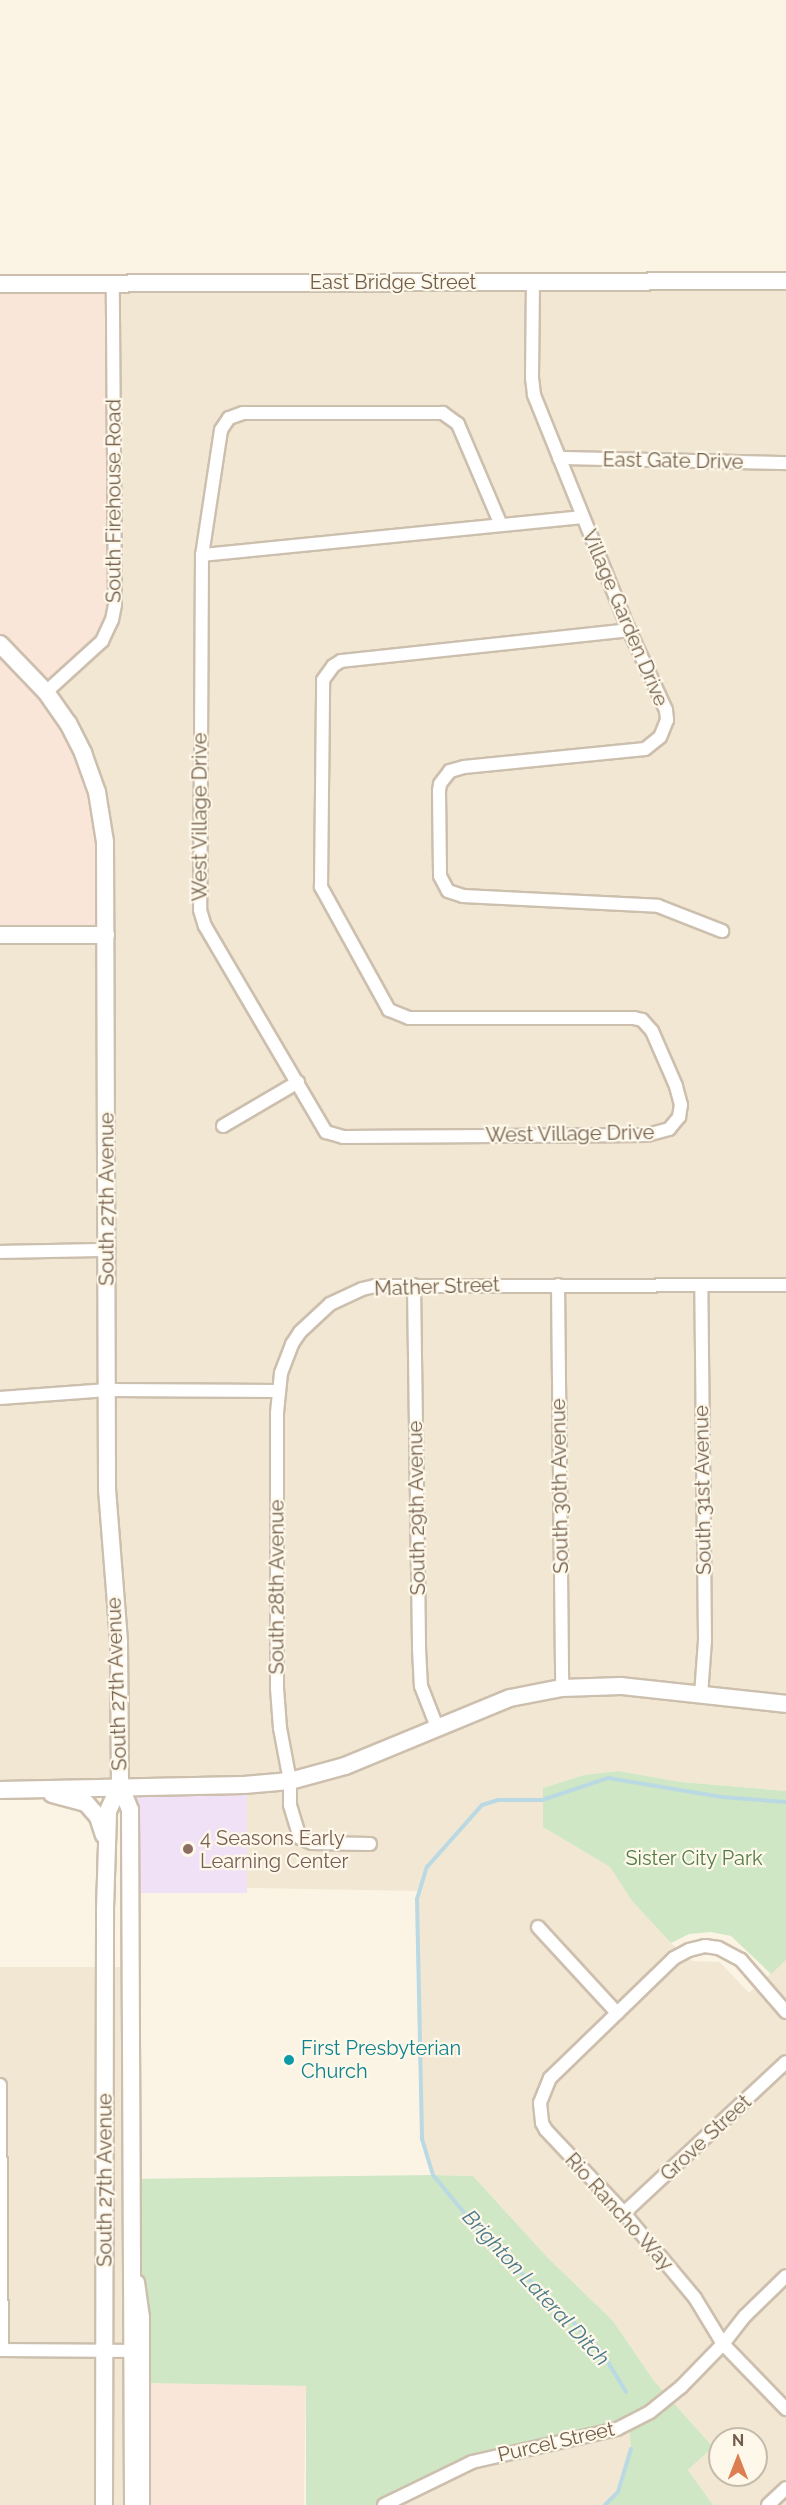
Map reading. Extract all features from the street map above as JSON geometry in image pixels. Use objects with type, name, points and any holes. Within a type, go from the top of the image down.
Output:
[{"type":"main road","name":"East Bridge Street","points":[[0,284],[786,281]]},
{"type":"main road","name":"South 27th Avenue","points":[[0,644],[46,692],[76,740],[97,792],[105,842],[107,1489],[119,1642],[120,1785],[130,1810],[133,2505]]},
{"type":"main road","points":[[0,935],[106,935]]},
{"type":"main road","points":[[0,1790],[120,1785],[244,1785],[290,1781],[335,1770],[510,1698],[562,1688],[621,1686],[786,1704]]},
{"type":"main road","name":"South 27th Avenue","points":[[104,2505],[108,1810],[120,1785]]},
{"type":"main road","points":[[27,1789],[86,1803],[98,1817],[108,1845]]},
{"type":"street","name":"Village Garden Drive","points":[[533,282],[532,378],[534,395],[629,630],[666,710],[667,720],[660,737],[645,749],[464,767],[450,771],[440,784],[439,791],[440,876],[448,891],[463,896],[658,906],[722,930]]},
{"type":"street","name":"South Firehouse Road","points":[[46,692],[102,641],[112,620],[116,604],[113,283]]},
{"type":"street","name":"West Village Drive","points":[[501,525],[464,436],[450,415],[443,413],[243,413],[229,418],[221,430],[202,555],[201,916],[323,1129],[344,1137],[647,1135],[669,1129],[680,1117],[681,1099],[652,1031],[642,1020],[634,1018],[401,1017],[389,1010],[321,887],[323,680],[333,666],[341,661],[629,630]]},
{"type":"street","name":"East Gate Drive","points":[[559,458],[786,463]]},
{"type":"street","points":[[202,555],[582,517]]},
{"type":"street","points":[[224,1126],[298,1082]]},
{"type":"street","points":[[0,1252],[107,1250]]},
{"type":"street","name":"Mather Street","points":[[278,1391],[292,1344],[322,1310],[362,1289],[414,1285],[786,1285]]},
{"type":"street","name":"South 29th Avenue","points":[[414,1285],[419,1649],[421,1686],[437,1727]]},
{"type":"street","name":"South 30th Avenue","points":[[558,1285],[562,1688]]},
{"type":"street","name":"South 31st Avenue","points":[[701,1285],[705,1640],[701,1695]]},
{"type":"street","points":[[0,1398],[108,1390],[278,1391]]},
{"type":"street","name":"South 28th Avenue","points":[[278,1391],[277,1688],[280,1728],[290,1781],[290,1804],[300,1838],[312,1844],[370,1844]]},
{"type":"street","points":[[538,1927],[617,2013]]},
{"type":"street","name":"Rio Rancho Way","points":[[786,2012],[741,1960],[718,1948],[705,1946],[689,1950],[674,1958],[550,2078],[540,2103],[542,2123],[546,2130],[624,2213],[694,2298],[723,2344],[786,2409]]},
{"type":"street","name":"Grove Street","points":[[624,2213],[786,2062]]},
{"type":"street","points":[[0,2085],[1,2350],[133,2351]]},
{"type":"street","points":[[132,2245],[143,2317],[143,2505]]},
{"type":"street","name":"Purcel Street","points":[[384,2505],[472,2462],[570,2442],[626,2426],[662,2403],[723,2344],[745,2316],[786,2276]]},
{"type":"street","points":[[768,2505],[786,2488]]},
{"type":"shaded area","points":[[786,281],[786,1791],[681,1782],[618,1771],[584,1775],[543,1788],[543,1827],[610,1867],[632,1901],[671,1943],[692,1961],[720,1962],[749,1993],[786,1960],[786,2505],[713,2505],[688,2470],[708,2452],[708,2487],[768,2487],[768,2427],[708,2427],[708,2441],[654,2381],[613,2321],[547,2257],[473,2176],[433,2175],[422,2138],[417,1899],[419,1891],[247,1888],[247,1785],[0,1790],[0,935],[46,692],[113,283]]},
{"type":"shaded area","points":[[113,283],[109,628],[46,692],[97,792],[106,935],[0,935],[0,284]]},
{"type":"shaded area","name":"4 Seasons Early Learning Center","points":[[120,1785],[247,1785],[247,1893],[120,1893]]},
{"type":"shaded area","points":[[0,1967],[130,1967],[130,2505],[0,2505]]},
{"type":"shaded area","points":[[143,2383],[306,2386],[304,2505],[141,2505]]},
{"type":"shaded area","points":[[629,2424],[631,2449],[618,2492],[605,2505],[384,2505],[455,2469]]},
{"type":"green space","name":"Sister City Park","points":[[618,1771],[681,1782],[786,1791],[786,1960],[771,1974],[731,1936],[711,1932],[689,1934],[671,1943],[632,1901],[610,1867],[543,1827],[543,1788],[584,1775]]},
{"type":"green space","points":[[473,2176],[547,2257],[613,2321],[654,2381],[708,2441],[708,2452],[688,2470],[713,2505],[605,2505],[618,2491],[631,2449],[629,2424],[483,2459],[384,2505],[306,2505],[306,2386],[143,2383],[131,2179]]},
{"type":"waterway","name":"Brighton Lateral Ditch","points":[[626,2392],[602,2352],[552,2300],[495,2250],[433,2175],[422,2138],[417,1899],[427,1867],[482,1805],[498,1800],[542,1800],[608,1778],[721,1797],[786,1802]]},
{"type":"waterway","name":"Brighton Lateral Ditch","points":[[605,2505],[618,2492],[631,2449]]},
{"type":"place","name":"4 Seasons Early Learning Center","points":[[188,1849]]},
{"type":"place","name":"First Presbyterian Church","points":[[289,2060]]}]
